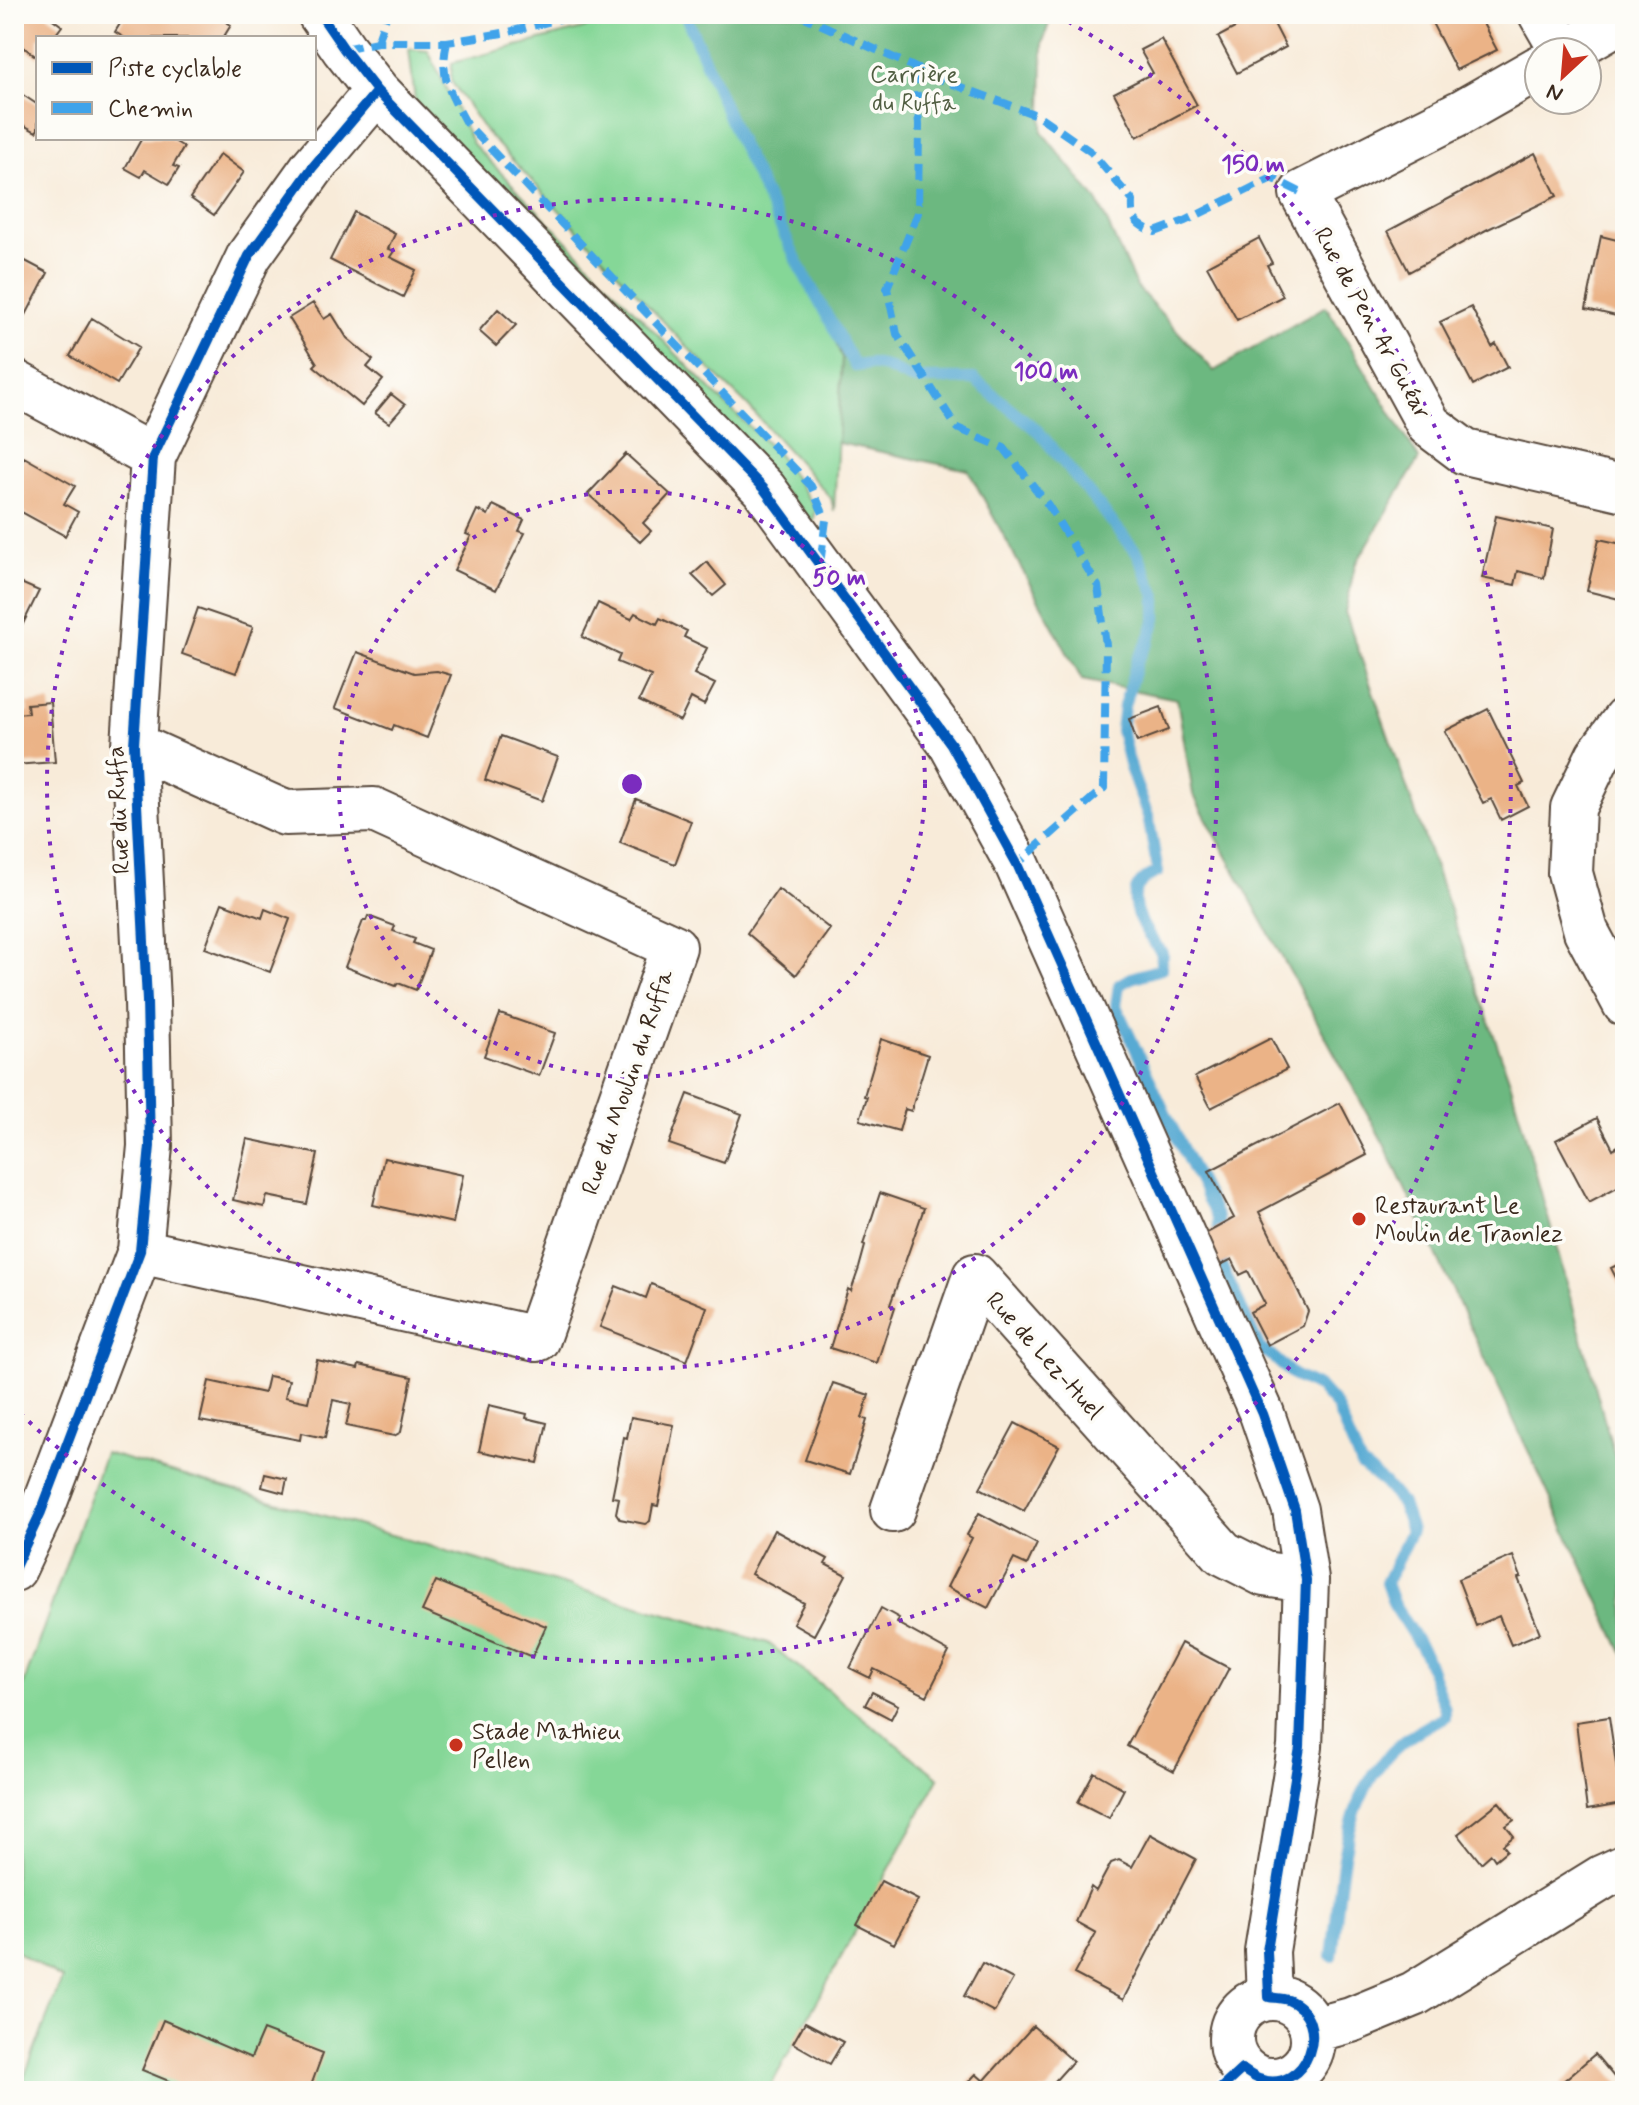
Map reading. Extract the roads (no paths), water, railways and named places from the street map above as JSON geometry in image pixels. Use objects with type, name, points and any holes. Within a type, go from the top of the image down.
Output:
[{"type":"street","points":[[320,14],[377,91],[764,489],[951,744],[1017,864],[1262,1414],[1295,1510],[1306,1580],[1300,1747],[1267,1951],[1269,1997]]},
{"type":"street","points":[[1541,14],[1555,36]]},
{"type":"street","points":[[1593,36],[1609,27],[1603,14]]},
{"type":"street","name":"Rue de Pen Ar Guéar","points":[[1523,77],[1460,113],[1302,193],[1429,425],[1465,452],[1625,489]]},
{"type":"street","name":"Rue du Ruffa","points":[[14,1569],[41,1512],[140,1251],[150,1146],[147,1001],[134,745],[153,457],[249,256],[312,168],[377,91]]},
{"type":"street","points":[[14,382],[153,457]]},
{"type":"street","points":[[1625,720],[1598,756],[1573,808],[1570,873],[1586,931],[1625,1004]]},
{"type":"street","name":"Rue du Moulin du Ruffa","points":[[134,745],[285,813],[374,810],[674,947],[537,1339],[140,1251]]},
{"type":"street","name":"Rue de Lez-Huel","points":[[893,1510],[975,1276],[1223,1553],[1264,1574],[1306,1580]]},
{"type":"street","points":[[1313,2030],[1351,2020],[1414,1994],[1603,1877],[1625,1867]]},
{"type":"street","points":[[1269,1997],[1288,2000],[1304,2012],[1313,2030],[1312,2051],[1301,2070],[1282,2080],[1230,2080],[1232,2025],[1246,2006],[1269,1997]]},
{"type":"waterway","points":[[685,14],[736,134],[802,271],[855,366],[871,364],[886,367],[911,379],[974,379],[1039,432],[1138,554],[1156,596],[1156,619],[1137,661],[1124,706],[1121,730],[1130,768],[1148,816],[1158,872],[1137,888],[1136,909],[1140,921],[1162,953],[1161,969],[1119,985],[1116,1006],[1217,1218],[1222,1267],[1260,1349],[1293,1375],[1320,1388],[1336,1406],[1361,1465],[1384,1483],[1402,1504],[1411,1531],[1386,1583],[1394,1605],[1425,1654],[1445,1709],[1445,1717],[1410,1736],[1384,1760],[1366,1787],[1346,1849],[1332,1956]]},
{"type":"place","name":"Restaurant Le Moulin de Traonlez","points":[[1359,1219]]},
{"type":"place","name":"Stade Mathieu Pellen","points":[[456,1745]]},
{"type":"park label","name":"Carrière du Ruffa","points":[[914,88]]}]
